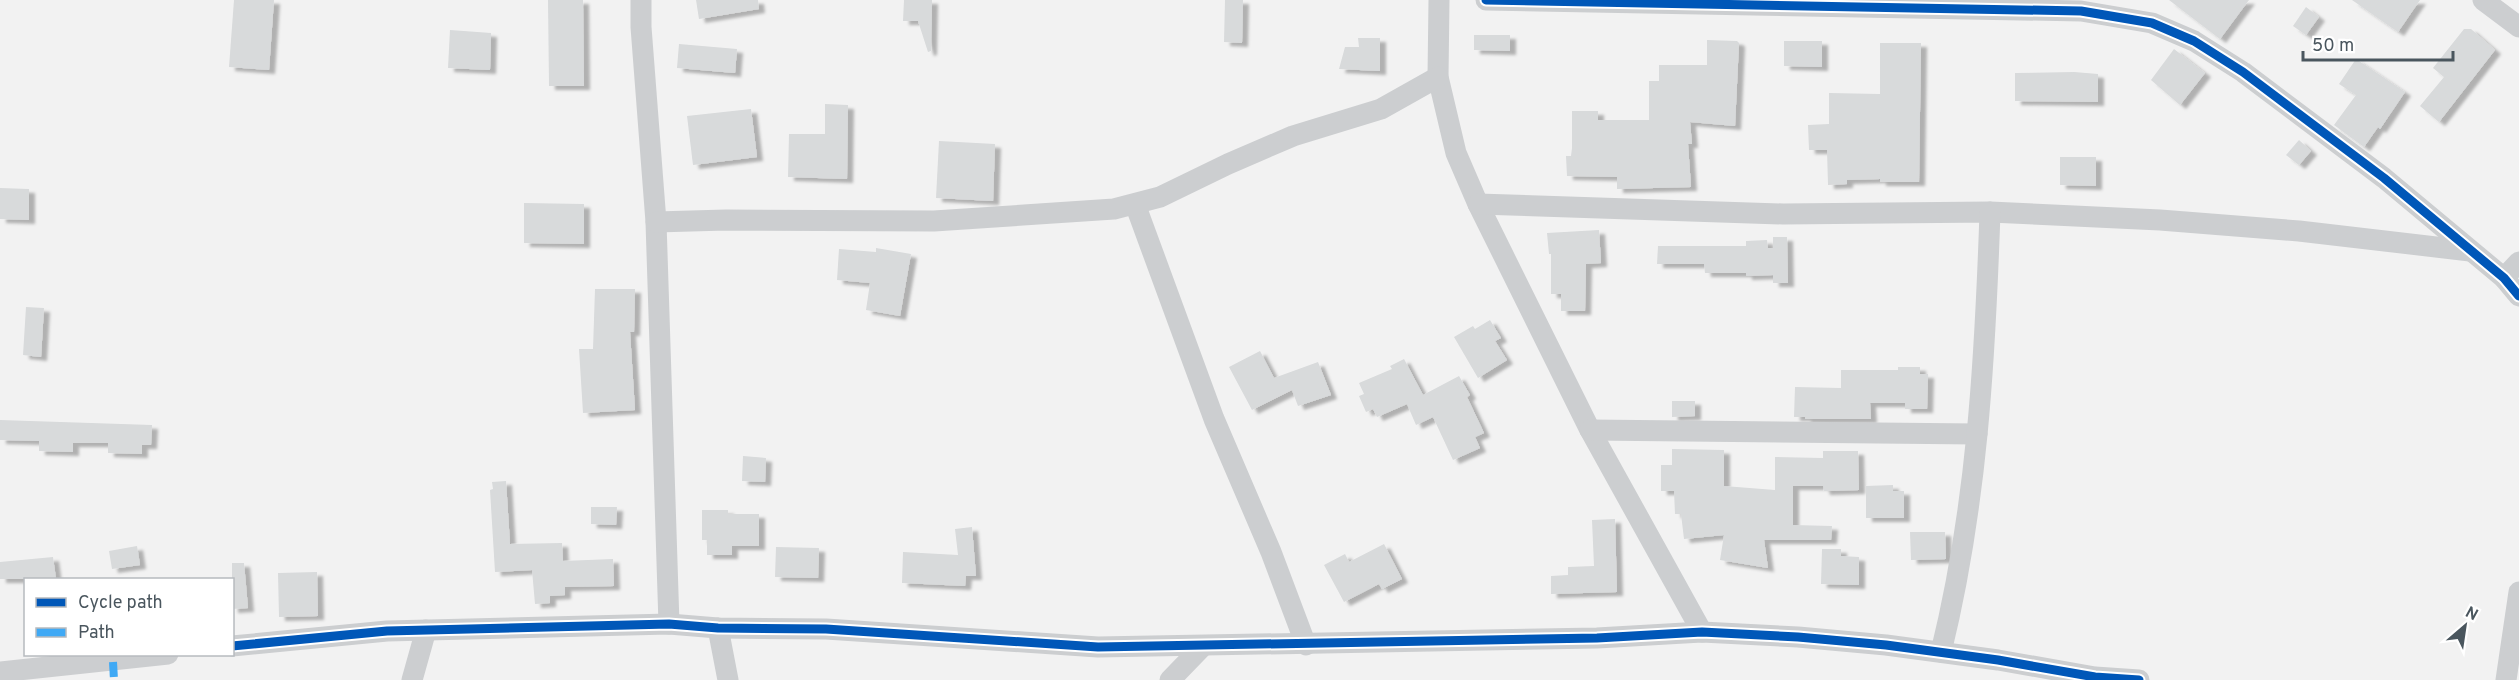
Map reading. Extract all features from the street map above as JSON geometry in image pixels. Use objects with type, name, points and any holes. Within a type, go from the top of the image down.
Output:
[{"type":"street","points":[[641,0],[641,27],[656,222],[669,624]]},
{"type":"street","points":[[1439,0],[1438,77],[1456,153],[1478,204],[1590,430],[1702,632]]},
{"type":"street","points":[[1486,0],[2081,6],[2152,22],[2194,40],[2243,72],[2384,178],[2504,278],[2519,296]]},
{"type":"street","points":[[2483,0],[2519,27]]},
{"type":"street","points":[[656,222],[726,219],[934,221],[1114,209],[1160,197],[1293,136],[1381,109],[1438,77]]},
{"type":"street","points":[[1135,204],[1214,419],[1271,552],[1306,645]]},
{"type":"street","points":[[1478,204],[1783,214],[1990,212],[2160,220],[2299,231],[2470,251]]},
{"type":"street","points":[[1941,652],[1954,600],[1966,530],[1977,434],[1986,342],[1990,212]]},
{"type":"street","points":[[2504,278],[2519,262]]},
{"type":"street","points":[[1590,430],[1977,434]]},
{"type":"street","points":[[2506,680],[2519,592]]},
{"type":"street","points":[[234,646],[334,635],[426,630],[669,624],[718,628],[826,629],[1098,647],[1597,638],[1702,632],[1798,637],[1941,652],[2095,677],[2139,680]]},
{"type":"street","points":[[718,628],[728,680]]},
{"type":"street","points":[[412,680],[426,630]]},
{"type":"street","points":[[1170,680],[1203,646]]},
{"type":"street","points":[[0,672],[149,656]]},
{"type":"building","points":[[234,0],[274,0],[269,70],[229,67]]},
{"type":"building","points":[[548,0],[583,0],[584,86],[549,86]]},
{"type":"building","points":[[696,0],[758,0],[759,9],[699,19]]},
{"type":"building","points":[[904,0],[932,0],[931,51],[928,52],[918,21],[903,21]]},
{"type":"building","points":[[1225,0],[1243,0],[1242,43],[1224,42]]},
{"type":"building","points":[[2169,0],[2249,0],[2220,39]]},
{"type":"building","points":[[2352,0],[2420,0],[2398,32]]},
{"type":"building","points":[[2306,7],[2319,17],[2306,35],[2293,26]]},
{"type":"building","points":[[2464,29],[2471,29],[2495,50],[2439,122],[2420,106],[2444,77],[2433,68]]},
{"type":"building","points":[[450,30],[491,33],[490,70],[448,68]]},
{"type":"building","points":[[1474,35],[1510,35],[1510,51],[1474,50]]},
{"type":"building","points":[[1358,38],[1380,38],[1380,71],[1339,69],[1345,47],[1359,47]]},
{"type":"building","points":[[1707,40],[1737,41],[1739,43],[1735,126],[1690,122],[1692,144],[1688,144],[1691,187],[1617,189],[1617,177],[1567,176],[1566,156],[1571,156],[1572,148],[1572,111],[1598,111],[1598,120],[1649,120],[1649,81],[1659,81],[1659,65],[1707,65]]},
{"type":"building","points":[[1784,41],[1822,41],[1822,67],[1784,66]]},
{"type":"building","points":[[1880,43],[1921,43],[1919,182],[1880,182],[1880,179],[1847,180],[1847,184],[1828,185],[1827,150],[1809,150],[1808,125],[1829,124],[1829,93],[1880,94]]},
{"type":"building","points":[[679,44],[737,49],[735,73],[677,68]]},
{"type":"building","points":[[2174,49],[2205,73],[2180,105],[2151,80]]},
{"type":"building","points":[[2356,59],[2405,92],[2380,129],[2378,127],[2364,147],[2334,125],[2356,95],[2339,84]]},
{"type":"building","points":[[2015,73],[2098,74],[2098,102],[2015,101]]},
{"type":"building","points":[[825,104],[848,105],[847,179],[788,177],[789,134],[825,134]]},
{"type":"building","points":[[751,109],[757,157],[693,165],[687,116]]},
{"type":"building","points":[[2299,140],[2311,151],[2299,165],[2286,155]]},
{"type":"building","points":[[939,141],[995,144],[993,201],[936,198]]},
{"type":"building","points":[[2060,157],[2096,157],[2096,186],[2060,185]]},
{"type":"building","points":[[0,188],[29,189],[29,220],[0,219]]},
{"type":"building","points":[[524,203],[584,204],[584,244],[524,243]]},
{"type":"building","points":[[1599,230],[1601,263],[1586,264],[1585,311],[1561,311],[1561,294],[1551,294],[1551,254],[1549,254],[1547,233]]},
{"type":"building","points":[[1773,237],[1787,237],[1788,283],[1773,283],[1773,275],[1705,273],[1704,264],[1657,264],[1658,246],[1746,246],[1746,241],[1767,240],[1768,248],[1773,248]]},
{"type":"building","points":[[876,248],[911,254],[900,316],[866,310],[870,283],[837,280],[839,249],[876,252]]},
{"type":"building","points":[[595,289],[635,289],[634,332],[630,332],[635,410],[583,413],[579,349],[593,349]]},
{"type":"building","points":[[26,307],[44,308],[41,357],[23,355]]},
{"type":"building","points":[[1490,320],[1501,338],[1495,341],[1507,360],[1478,378],[1454,337],[1473,326],[1475,329]]},
{"type":"building","points":[[1260,351],[1274,378],[1318,362],[1331,395],[1298,406],[1292,390],[1252,410],[1229,367]]},
{"type":"building","points":[[1404,359],[1423,395],[1459,376],[1470,395],[1467,397],[1484,433],[1475,437],[1480,448],[1453,460],[1433,417],[1416,425],[1407,404],[1377,417],[1373,409],[1366,412],[1359,396],[1364,394],[1359,383],[1392,369],[1390,366]]},
{"type":"building","points":[[1898,367],[1920,367],[1920,374],[1928,374],[1927,409],[1905,409],[1905,403],[1870,403],[1871,419],[1794,417],[1795,387],[1841,388],[1841,370],[1898,370]]},
{"type":"building","points":[[1672,401],[1695,401],[1695,416],[1672,417]]},
{"type":"building","points":[[0,420],[152,425],[151,445],[142,445],[142,454],[108,453],[108,443],[73,443],[73,452],[39,451],[39,441],[0,440]]},
{"type":"building","points":[[1672,449],[1724,450],[1724,486],[1775,490],[1775,457],[1823,458],[1823,451],[1858,451],[1859,490],[1824,491],[1823,486],[1793,486],[1793,525],[1832,526],[1831,540],[1764,540],[1768,568],[1720,560],[1724,535],[1684,539],[1681,514],[1675,514],[1674,491],[1661,491],[1661,465],[1672,465]]},
{"type":"building","points":[[743,456],[766,458],[765,482],[742,481]]},
{"type":"building","points":[[506,481],[510,544],[562,543],[563,561],[613,559],[614,586],[565,587],[565,595],[550,596],[550,603],[535,604],[532,570],[495,572],[490,490],[493,489],[492,482]]},
{"type":"building","points":[[1893,485],[1893,491],[1904,491],[1904,518],[1866,518],[1866,486]]},
{"type":"building","points":[[591,507],[617,507],[616,525],[591,524]]},
{"type":"building","points":[[702,510],[728,510],[728,514],[759,514],[759,546],[732,546],[732,555],[707,555],[707,540],[702,540]]},
{"type":"building","points":[[1615,519],[1617,592],[1551,594],[1551,576],[1568,575],[1568,567],[1594,566],[1592,520]]},
{"type":"building","points":[[972,527],[976,576],[966,576],[965,586],[902,583],[903,552],[958,555],[955,529]]},
{"type":"building","points":[[1910,532],[1945,532],[1946,559],[1911,560]]},
{"type":"building","points":[[1384,544],[1402,579],[1382,589],[1379,584],[1344,602],[1324,565],[1345,554],[1349,562]]},
{"type":"building","points":[[137,546],[140,565],[112,569],[109,551]]},
{"type":"building","points":[[776,547],[819,548],[818,578],[775,577]]},
{"type":"building","points":[[1822,549],[1841,549],[1841,556],[1859,557],[1859,585],[1821,584]]},
{"type":"building","points":[[53,557],[56,578],[0,579],[0,562]]},
{"type":"building","points":[[232,563],[244,563],[248,608],[234,609],[234,578],[232,578]]},
{"type":"building","points":[[317,572],[318,616],[279,617],[278,573]]},
{"type":"marked path","points":[[113,662],[114,680]]},
{"type":"cycle path","points":[[1486,0],[2081,11],[2152,23],[2194,41],[2243,72],[2384,178],[2504,278],[2519,296]]},
{"type":"cycle path","points":[[234,646],[387,631],[669,624],[718,628],[826,629],[1098,647],[1597,638],[1702,632],[1886,645],[1998,660],[2095,677],[2139,680]]}]
